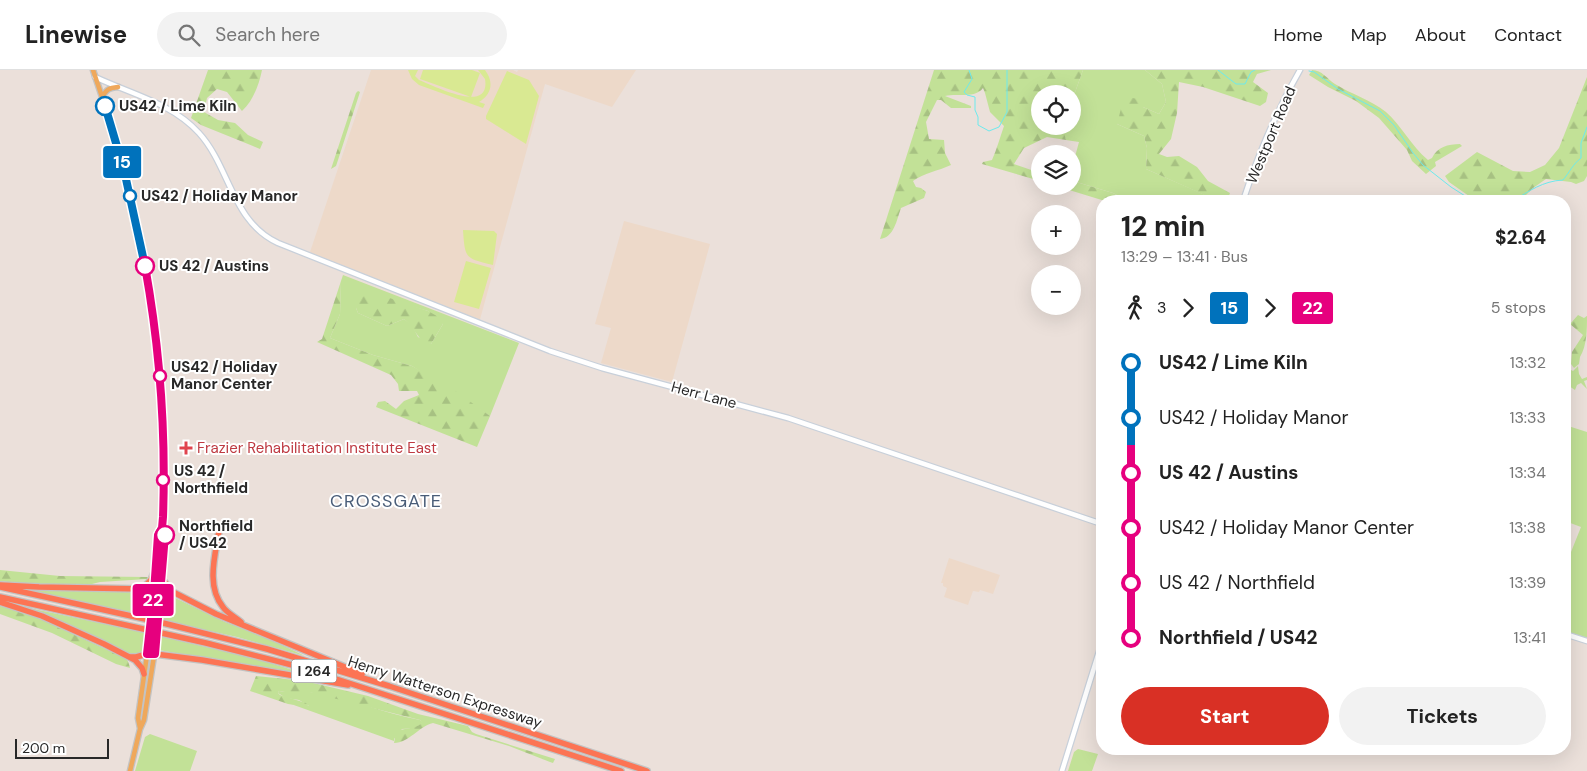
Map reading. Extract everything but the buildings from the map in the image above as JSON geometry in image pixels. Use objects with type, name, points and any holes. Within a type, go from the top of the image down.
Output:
[{"type":"highway","points":[[219,531],[213,574],[216,597],[226,610],[249,628]]},
{"type":"highway","points":[[142,588],[151,580],[155,570]]},
{"type":"highway","points":[[162,580],[172,592],[216,614],[389,686]]},
{"type":"highway","points":[[0,586],[142,588],[158,592],[172,592]]},
{"type":"highway","name":"Henry Watterson Expressway","points":[[0,586],[218,636],[286,654],[647,771]]},
{"type":"highway","name":"Henry Watterson Expressway","points":[[0,598],[236,650],[312,670],[621,771]]},
{"type":"highway","points":[[0,602],[51,620],[128,656],[140,664],[144,674]]},
{"type":"highway","points":[[128,656],[136,657],[147,654]]},
{"type":"highway","points":[[155,654],[322,680],[376,692]]},
{"type":"main road","points":[[93,70],[130,196],[152,308],[164,441],[164,502],[162,528],[158,535],[155,570],[159,612],[155,654],[146,710],[130,771]]},
{"type":"main road","name":"Westport Road","points":[[1245,195],[1272,123],[1300,70]]},
{"type":"main road","name":"Herr Lane","points":[[95,77],[172,110],[188,122],[211,148],[235,199],[251,222],[272,240],[550,351],[788,418],[1096,522]]},
{"type":"main road","points":[[102,97],[110,87],[118,86]]},
{"type":"main road","points":[[140,729],[138,718],[152,611],[162,580],[165,535],[162,528]]},
{"type":"main road","points":[[1571,636],[1587,641]]},
{"type":"main road","points":[[147,654],[155,654]]},
{"type":"main road","points":[[1062,771],[1096,661]]},
{"type":"shaded area","points":[[371,70],[513,70],[517,72],[518,70],[636,70],[612,107],[545,84],[479,323],[309,255]]},
{"type":"shaded area","points":[[624,221],[710,244],[672,382],[601,363],[611,328],[595,324]]},
{"type":"shaded area","points":[[949,558],[1000,575],[993,594],[980,590],[979,592],[973,591],[968,605],[944,597],[947,588],[941,583]]},
{"type":"green space","points":[[208,70],[262,70],[255,92],[242,111],[227,92],[217,89],[207,98],[204,112],[218,120],[235,123],[248,135],[263,142],[260,149],[201,125],[191,118]]},
{"type":"green space","points":[[408,70],[418,70],[415,76],[426,83],[448,92],[471,97],[479,95],[485,90],[485,79],[478,70],[485,70],[490,79],[490,88],[487,95],[479,102],[485,104],[483,108],[419,85],[412,79]]},
{"type":"green space","points":[[423,70],[472,70],[480,73],[471,97],[420,79]]},
{"type":"green space","points":[[934,70],[1083,70],[1078,85],[1031,85],[1031,135],[1065,135],[1066,140],[1047,137],[1024,148],[1014,164],[1031,170],[1031,178],[982,164],[992,160],[1004,126],[990,112],[983,88],[971,95],[945,96],[971,106],[971,108],[951,108],[941,100],[937,100],[926,122],[929,139],[944,140],[945,153],[951,165],[913,181],[916,187],[926,192],[924,198],[901,208],[892,232],[885,238],[880,239]]},
{"type":"green space","points":[[1083,70],[1145,70],[1162,84],[1166,102],[1159,114],[1143,107],[1117,124],[1144,136],[1147,148],[1146,169],[1205,195],[1117,195],[1081,183],[1081,145],[1078,145],[1079,142],[1066,140],[1064,135],[1081,135],[1081,85],[1078,85]]},
{"type":"green space","points":[[1145,70],[1271,70],[1257,74],[1253,82],[1268,93],[1266,102],[1260,106],[1203,87],[1179,82],[1177,113],[1171,139],[1159,154],[1167,157],[1179,156],[1197,167],[1208,181],[1230,193],[1229,195],[1204,195],[1146,169],[1147,148],[1144,136],[1117,124],[1124,97],[1140,99],[1143,107],[1159,114],[1166,102],[1162,84]]},
{"type":"green space","points":[[1312,70],[1322,73],[1335,84],[1386,112],[1428,160],[1443,147],[1456,144],[1462,146],[1435,162],[1436,166],[1426,174],[1412,161],[1407,150],[1379,118],[1356,101],[1309,75]]},
{"type":"green space","points":[[507,71],[529,80],[539,96],[526,144],[486,119]]},
{"type":"green space","points":[[1587,77],[1587,176],[1584,181],[1576,184],[1546,179],[1526,195],[1467,195],[1449,182],[1445,176],[1477,152],[1513,171],[1530,172],[1545,165],[1559,148]]},
{"type":"green space","points":[[360,92],[336,166],[331,169],[356,93]]},
{"type":"green space","points":[[1081,183],[1117,195],[1096,195],[1096,198],[1081,194]]},
{"type":"green space","points":[[463,230],[494,231],[497,234],[493,265],[477,261],[468,256]]},
{"type":"green space","points":[[466,261],[491,268],[479,309],[454,302]]},
{"type":"green space","points":[[343,275],[519,343],[490,416],[412,366],[373,355],[330,338],[340,314],[341,281]],"holes":[[[397,302],[428,311],[443,324],[431,344],[418,337],[412,325],[404,319],[387,326],[358,313],[356,308]]]},
{"type":"green space","points":[[341,281],[340,314],[330,338],[373,355],[412,366],[450,387],[490,416],[477,447],[376,407],[378,402],[385,401],[396,409],[404,401],[419,395],[417,391],[399,391],[398,384],[391,375],[317,342],[322,339]]},
{"type":"green space","points":[[366,290],[428,311],[442,319],[443,324],[431,344],[424,343],[404,319],[387,326],[358,313],[356,308]]},
{"type":"green space","points":[[1578,315],[1584,318],[1587,316],[1585,343],[1579,364],[1574,368],[1571,364],[1572,352],[1583,335],[1571,323]]},
{"type":"green space","points":[[1578,366],[1582,379],[1587,377],[1587,380],[1584,381],[1587,389],[1581,383],[1577,385],[1575,390],[1571,387],[1571,370],[1573,371]]},
{"type":"green space","points":[[1571,427],[1587,432],[1587,638],[1571,633],[1571,552],[1581,527],[1571,523]]},
{"type":"green space","points":[[0,570],[60,576],[148,577],[147,579],[100,582],[88,585],[24,584],[0,581]]},
{"type":"green space","points":[[18,589],[149,591],[149,618]]},
{"type":"green space","points":[[165,595],[169,595],[225,622],[263,636],[305,656],[237,637],[161,620]]},
{"type":"green space","points":[[15,605],[147,633],[144,653],[130,654]]},
{"type":"green space","points":[[0,606],[32,615],[122,655],[128,661],[130,668],[116,664],[52,633],[0,614]]},
{"type":"green space","points":[[159,636],[253,658],[323,679],[159,650],[157,648]]},
{"type":"green space","points":[[256,676],[305,681],[368,696],[418,714],[468,726],[476,734],[555,759],[553,763],[509,746],[433,723],[423,727],[404,740],[394,743],[396,732],[419,725],[422,723],[420,720],[309,692],[291,693],[279,691],[280,695],[306,703],[309,707],[288,704],[250,691]]},
{"type":"green space","points":[[279,691],[324,694],[420,720],[423,723],[415,728],[402,729],[394,741],[291,704],[309,706],[299,700],[286,698],[278,693]]},
{"type":"green space","points":[[150,734],[197,751],[190,771],[135,771],[145,737]]},
{"type":"green space","points":[[1078,749],[1098,755],[1092,771],[1068,771],[1074,752]]},
{"type":"waterway","points":[[969,70],[972,79],[964,92],[975,97],[978,125],[989,131],[999,127],[1007,112],[1007,70]]},
{"type":"waterway","points":[[1218,70],[1236,84],[1245,84],[1251,72],[1255,70]]},
{"type":"waterway","points":[[1309,71],[1314,72],[1338,89],[1380,111],[1394,125],[1423,165],[1464,195]]},
{"type":"waterway","points":[[1523,195],[1543,184],[1563,180],[1581,158],[1581,143],[1587,127]]},
{"type":"bus line","name":"15","points":[[105,106],[124,170],[145,266]]},
{"type":"bus line","name":"22","points":[[145,266],[157,348],[164,441],[163,517],[162,528],[158,535],[147,654],[155,654],[165,535]]},
{"type":"place","name":"US42 / Lime Kiln","points":[[105,106]]},
{"type":"place","name":"US42 / Holiday Manor","points":[[130,196]]},
{"type":"place","name":"US 42 / Austins","points":[[145,266]]},
{"type":"place","name":"US42 / Holiday Manor Center","points":[[160,376]]},
{"type":"place","name":"Frazier Rehabilitation Institute East","points":[[186,448]]},
{"type":"place","name":"US 42 / Northfield","points":[[163,480]]},
{"type":"place","name":"Northfield / US42","points":[[165,535]]},
{"type":"district","name":"CROSSGATE","points":[[386,501]]}]
